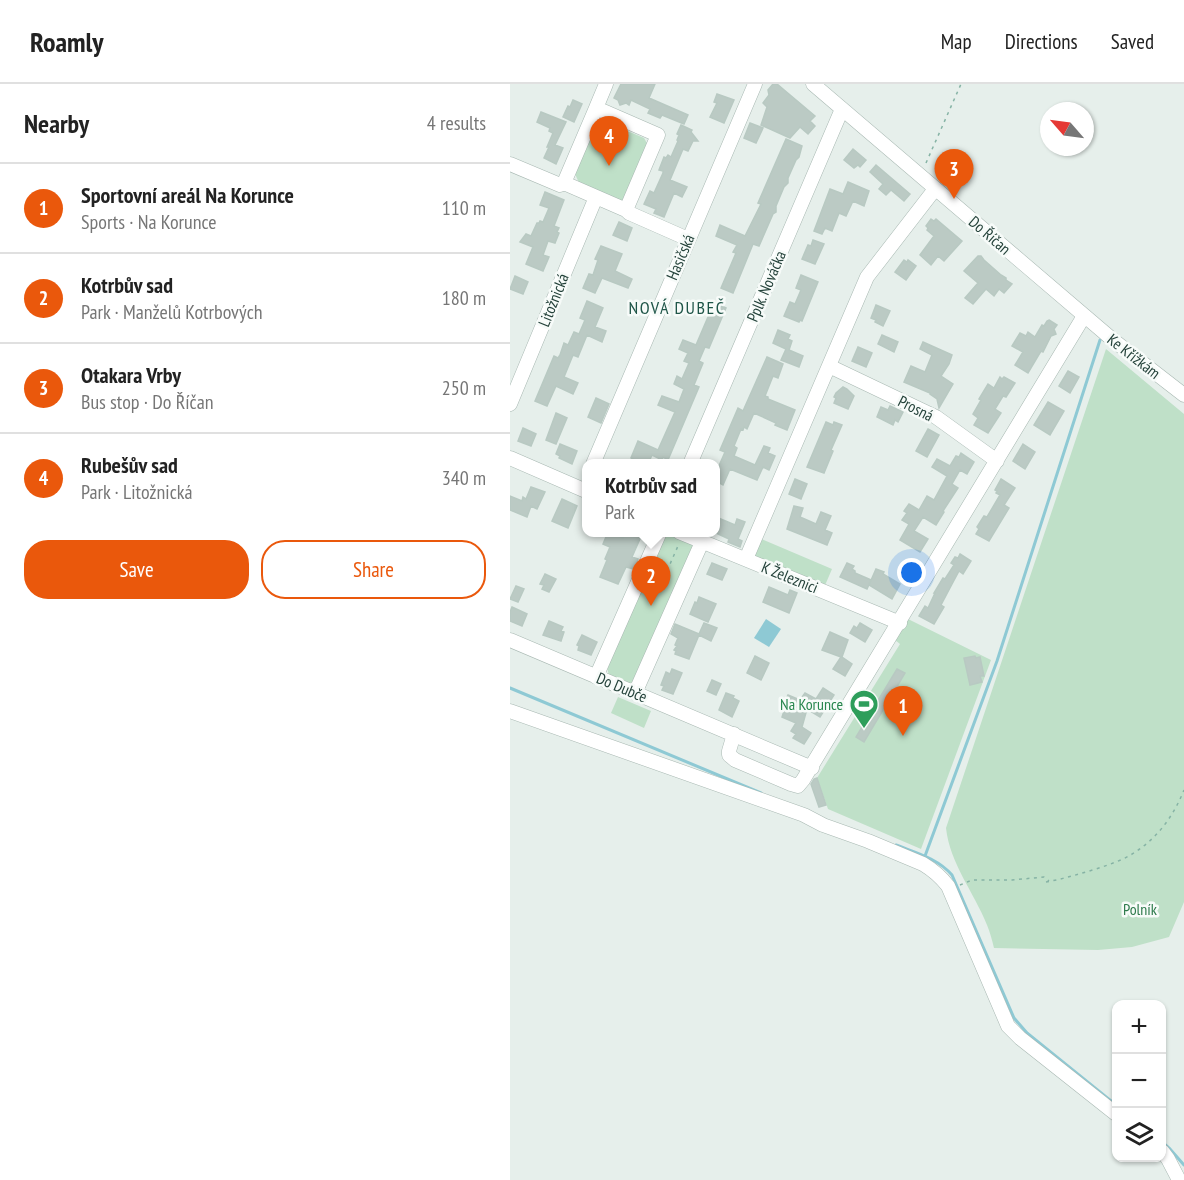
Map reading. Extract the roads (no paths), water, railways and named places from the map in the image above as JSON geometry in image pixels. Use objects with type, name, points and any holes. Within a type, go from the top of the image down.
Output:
[{"type":"street","points":[[564,183],[606,84]]},
{"type":"street","name":"Hasičská","points":[[595,459],[755,84]]},
{"type":"street","name":"Do Říčan","points":[[813,84],[1084,316]]},
{"type":"street","points":[[596,108],[658,135],[626,210]]},
{"type":"street","name":"Pplk. Nováčka","points":[[692,459],[842,110]]},
{"type":"street","points":[[510,164],[560,184],[564,183],[688,239]]},
{"type":"street","points":[[746,559],[867,277],[935,189]]},
{"type":"street","name":"Litožnická","points":[[510,404],[596,197]]},
{"type":"street","points":[[734,734],[729,755],[735,760],[798,786],[812,768],[1084,316]]},
{"type":"street","name":"Ke Křížkám","points":[[1084,316],[1184,396]]},
{"type":"street","name":"Prosná","points":[[829,366],[936,417],[998,461]]},
{"type":"street","points":[[510,458],[582,486]]},
{"type":"street","points":[[596,677],[658,537]]},
{"type":"street","name":"K Železnici","points":[[690,537],[900,623]]},
{"type":"street","points":[[635,693],[702,542]]},
{"type":"street","name":"Do Dubče","points":[[510,640],[812,768]]},
{"type":"street","points":[[510,711],[804,815],[931,869],[948,886],[1008,1026],[1112,1111]]},
{"type":"street","points":[[1166,1157],[1179,1180]]},
{"type":"water","points":[[766,619],[781,629],[769,647],[754,638]]},
{"type":"waterway","points":[[925,856],[997,661],[1100,340]]},
{"type":"waterway","points":[[510,688],[761,793]]},
{"type":"waterway","points":[[896,845],[933,860],[952,875],[1014,1018],[1027,1033],[1112,1102]]},
{"type":"waterway","points":[[1166,1146],[1184,1165]]},
{"type":"place","name":"Rubešův sad","points":[[609,166]]},
{"type":"place","name":"Otakara Vrby","points":[[954,199]]},
{"type":"place","name":"Kotrbův sad","points":[[651,606]]},
{"type":"place","name":"Na Korunce","points":[[864,730]]},
{"type":"place","name":"Sportovní areál Na Korunce","points":[[903,736]]},
{"type":"district","name":"NOVÁ DUBEČ","points":[[677,307]]},
{"type":"park label","name":"Polník","points":[[1140,909]]}]
